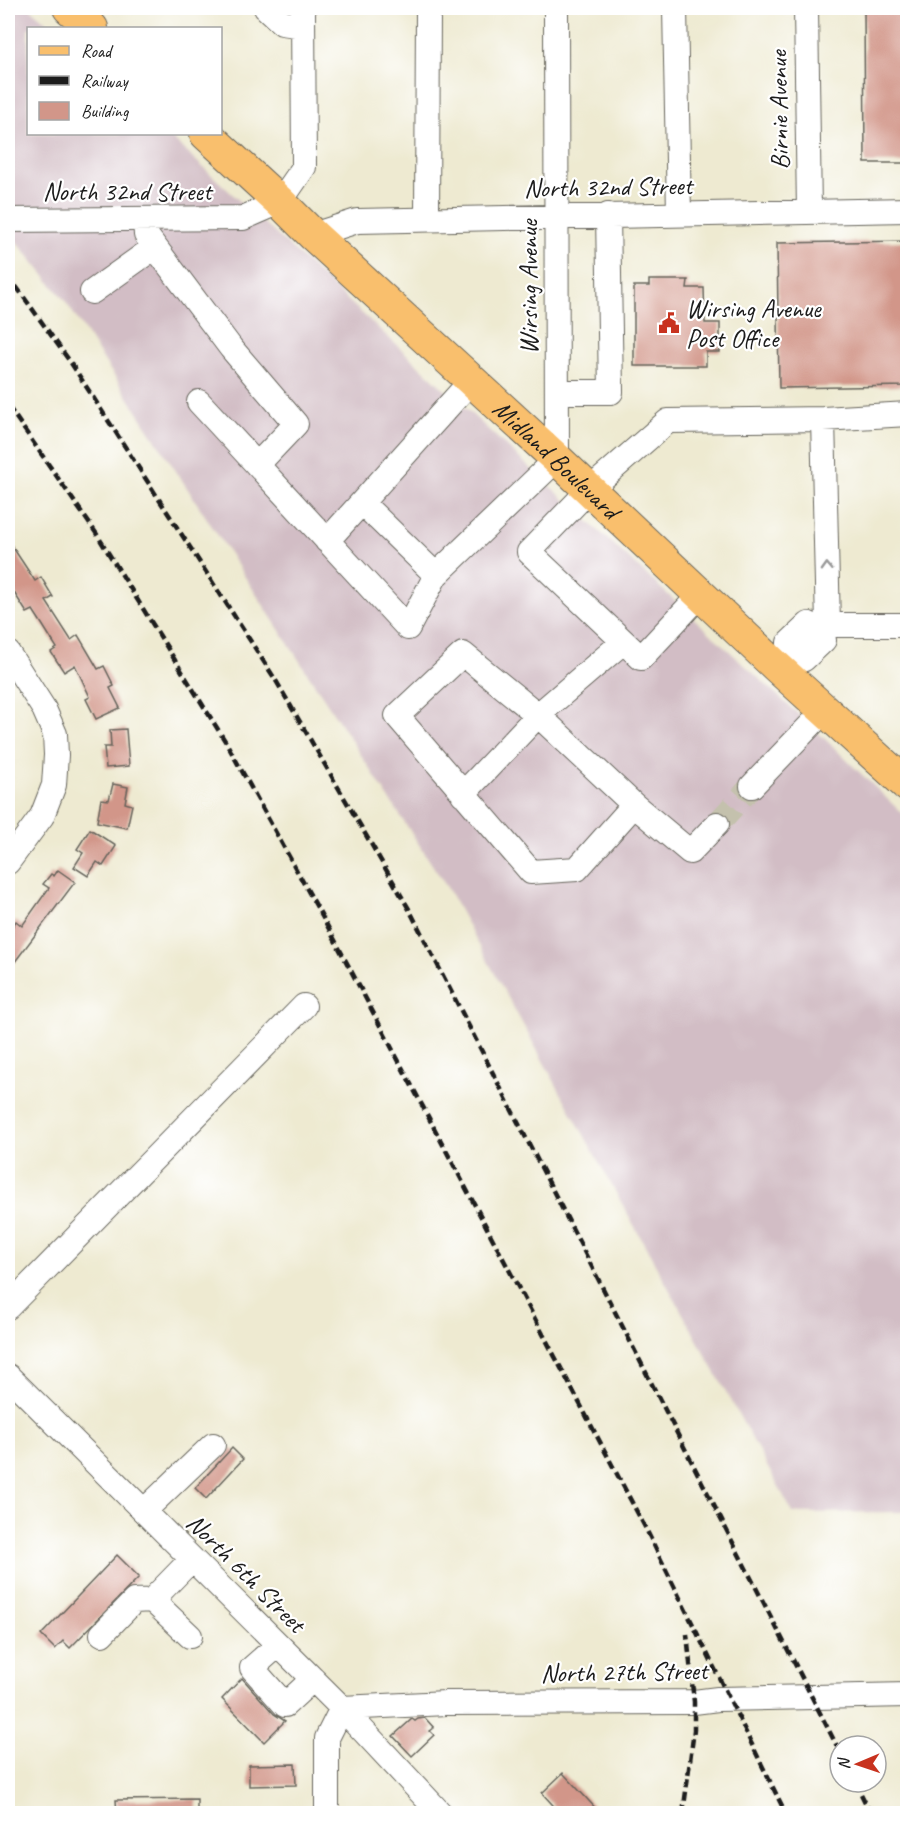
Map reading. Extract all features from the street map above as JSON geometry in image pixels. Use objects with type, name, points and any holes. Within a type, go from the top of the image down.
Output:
[{"type":"main road","points":[[69,8],[91,27]]},
{"type":"main road","name":"Midland Boulevard","points":[[207,135],[557,459],[700,595],[784,661],[825,710],[908,786]]},
{"type":"street","points":[[266,8],[282,23],[303,17],[304,167],[280,202]]},
{"type":"street","points":[[428,8],[428,219]]},
{"type":"street","name":"Wirsing Avenue","points":[[556,8],[557,459]]},
{"type":"street","points":[[675,8],[679,214]]},
{"type":"street","name":"Birnie Avenue","points":[[806,8],[809,212]]},
{"type":"street","name":"North 32nd Street","points":[[8,220],[243,218],[280,202]]},
{"type":"street","name":"North 32nd Street","points":[[313,235],[357,221],[908,210]]},
{"type":"street","points":[[557,392],[611,392],[608,215]]},
{"type":"street","points":[[145,220],[146,235],[231,348],[296,424],[257,465]]},
{"type":"street","points":[[92,292],[155,247]]},
{"type":"street","points":[[327,541],[471,381]]},
{"type":"street","points":[[199,402],[408,628],[436,574],[557,459]]},
{"type":"street","points":[[700,595],[640,658],[529,552],[589,490],[668,421],[822,419],[908,414]]},
{"type":"street","points":[[822,419],[824,627]]},
{"type":"street","points":[[362,504],[436,574]]},
{"type":"street","points":[[784,661],[789,643],[809,624],[824,627],[908,626]]},
{"type":"street","points":[[463,794],[538,715],[623,642]]},
{"type":"street","points":[[8,653],[44,709],[55,734],[56,755],[54,785],[42,816],[8,862]]},
{"type":"street","points":[[634,805],[576,869],[531,872],[397,716],[463,654],[538,715],[634,805],[690,852],[717,824]]},
{"type":"street","points":[[752,786],[825,710]]},
{"type":"street","points":[[8,1307],[304,1006]]},
{"type":"street","name":"North 6th Street","points":[[8,1376],[342,1708],[441,1814]]},
{"type":"street","points":[[144,1511],[213,1445]]},
{"type":"street","points":[[152,1600],[192,1559]]},
{"type":"street","points":[[102,1634],[134,1600],[152,1600],[190,1636]]},
{"type":"street","points":[[278,1645],[252,1668],[285,1705],[313,1679]]},
{"type":"street","name":"North 27th Street","points":[[342,1708],[446,1703],[694,1702],[729,1699],[908,1695]]},
{"type":"street","points":[[327,1814],[327,1738],[342,1708]]},
{"type":"shaded area","points":[[8,8],[30,8],[52,27],[27,27],[27,135],[168,135],[825,739],[907,818],[907,1512],[793,1513],[448,889],[66,302],[8,231]]},
{"type":"building","points":[[864,8],[908,8],[908,163],[865,163]]},
{"type":"building","points":[[908,241],[908,386],[779,388],[777,243]]},
{"type":"building","name":"Wirsing Avenue Post Office","points":[[649,280],[688,280],[687,288],[704,288],[705,323],[720,323],[720,352],[706,352],[706,366],[634,366],[634,286],[649,286]]},
{"type":"building","points":[[8,540],[35,581],[41,577],[53,597],[46,601],[71,640],[78,635],[98,669],[104,666],[114,686],[110,688],[120,708],[96,719],[86,699],[90,697],[75,665],[64,672],[51,652],[57,648],[42,624],[33,610],[27,613],[8,583]]},
{"type":"building","points":[[126,729],[129,766],[106,768],[104,747],[111,747],[110,730]]},
{"type":"building","points":[[113,784],[128,787],[125,803],[132,805],[127,828],[97,822],[101,799],[109,800]]},
{"type":"building","points":[[90,829],[116,846],[103,866],[97,862],[88,876],[74,867],[83,853],[77,849]]},
{"type":"building","points":[[58,870],[75,882],[8,971],[8,933],[16,921],[22,926],[49,888],[43,884],[51,874],[54,876]]},
{"type":"building","points":[[232,1448],[243,1459],[206,1499],[195,1488]]},
{"type":"building","points":[[117,1555],[139,1577],[70,1648],[63,1641],[55,1649],[41,1635]]},
{"type":"building","points":[[242,1678],[274,1714],[285,1721],[264,1742],[222,1699]]},
{"type":"building","points":[[425,1718],[434,1728],[430,1731],[434,1735],[412,1756],[393,1736],[412,1719],[415,1721]]},
{"type":"building","points":[[295,1764],[296,1785],[249,1786],[249,1765]]},
{"type":"building","points":[[563,1773],[601,1814],[561,1814],[542,1793]]},
{"type":"building","points":[[197,1799],[197,1814],[117,1814],[116,1800]]},
{"type":"tunnel","points":[[717,824],[752,786]]},
{"type":"railway","points":[[8,275],[71,363],[275,679],[409,909],[831,1734]]},
{"type":"railway","points":[[8,406],[96,533],[227,744],[329,929],[646,1529],[786,1814]]},
{"type":"railway","points":[[683,1814],[694,1730],[694,1702],[687,1634]]},
{"type":"railway","points":[[861,1794],[871,1814]]},
{"type":"place","name":"Wirsing Avenue Post Office","points":[[669,323]]}]
